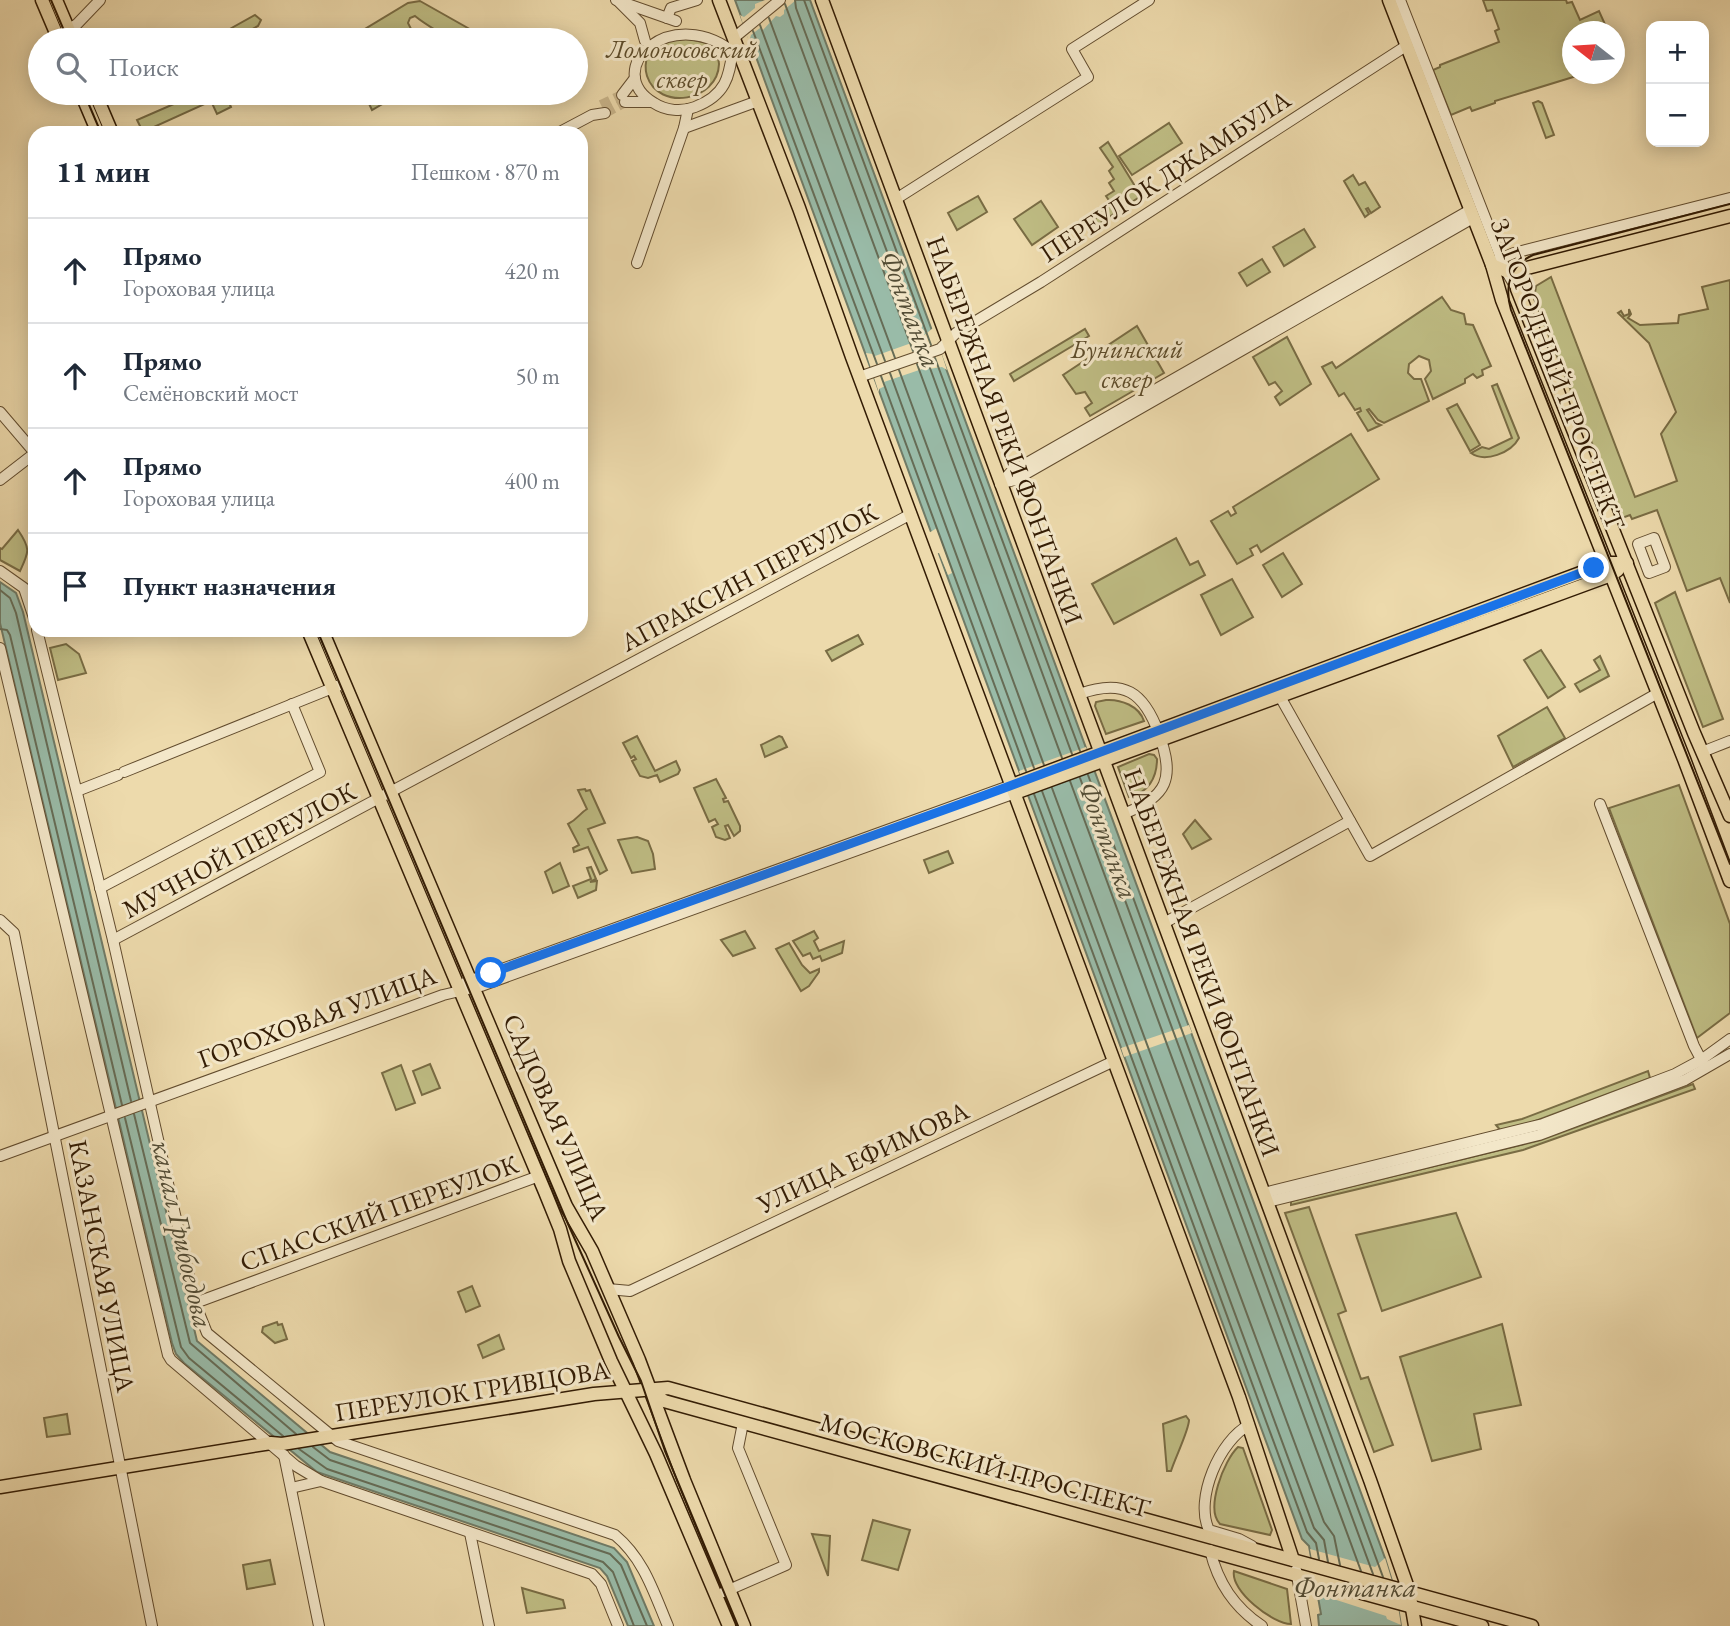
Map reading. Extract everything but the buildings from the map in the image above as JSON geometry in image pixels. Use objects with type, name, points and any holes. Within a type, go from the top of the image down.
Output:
[{"type":"main road","points":[[42,0],[59,28]]},
{"type":"main road","points":[[56,0],[62,28]]},
{"type":"main road","points":[[719,0],[737,38],[859,377],[1018,787],[1114,1061],[1249,1425],[1293,1560]]},
{"type":"main road","name":"НАБЕРЕЖНАЯ РЕКИ ФОНТАНКИ","points":[[822,0],[896,199],[944,345],[1079,694],[1096,758],[1123,814],[1164,923],[1409,1591],[1406,1606],[1415,1626]]},
{"type":"main road","name":"ЗАГОРОДНЫЙ ПРОСПЕКТ","points":[[1389,0],[1472,214],[1496,261],[1502,300],[1730,881]]},
{"type":"main road","points":[[86,105],[95,126]]},
{"type":"main road","points":[[100,105],[109,126]]},
{"type":"main road","points":[[1496,261],[1512,270],[1730,216]]},
{"type":"main road","name":"ЗАГОРОДНЫЙ ПРОСПЕКТ","points":[[1512,270],[1517,289],[1730,816]]},
{"type":"main road","points":[[1018,787],[1627,564]]},
{"type":"main road","name":"САДОВАЯ УЛИЦА","points":[[312,637],[339,685]]},
{"type":"main road","name":"САДОВАЯ УЛИЦА","points":[[324,637],[339,685],[385,795],[459,988],[539,1176],[560,1229],[569,1261],[611,1361],[637,1390]]},
{"type":"main road","name":"САДОВАЯ УЛИЦА","points":[[385,795],[472,984],[566,1206],[592,1251],[620,1314],[637,1390],[656,1454],[729,1626]]},
{"type":"main road","points":[[594,1394],[606,1384],[609,1377],[610,1368],[602,1340]]},
{"type":"main road","name":"МОСКОВСКИЙ ПРОСПЕКТ","points":[[637,1390],[668,1388],[1409,1591]]},
{"type":"main road","points":[[637,1390],[669,1442],[744,1626]]},
{"type":"main road","name":"ПЕРЕУЛОК ГРИВЦОВА","points":[[279,1447],[313,1439],[594,1394],[637,1390]]},
{"type":"main road","name":"МОСКОВСКИЙ ПРОСПЕКТ","points":[[637,1390],[664,1401],[1406,1606]]},
{"type":"main road","points":[[669,1442],[668,1418],[673,1410],[683,1406]]},
{"type":"main road","points":[[0,1488],[279,1447]]},
{"type":"main road","points":[[1409,1591],[1532,1626]]},
{"type":"main road","points":[[1406,1606],[1482,1626]]},
{"type":"street","points":[[73,28],[100,0]]},
{"type":"street","points":[[617,1],[673,21],[671,8],[697,0]]},
{"type":"street","points":[[635,78],[623,99],[652,102],[670,110],[688,108],[708,100],[730,74],[737,38],[780,0]]},
{"type":"street","points":[[896,199],[1088,77],[1072,49],[1149,0]]},
{"type":"street","name":"ЗАГОРОДНЫЙ ПРОСПЕКТ","points":[[1400,0],[1496,261]]},
{"type":"street","points":[[617,1],[640,23],[645,41]]},
{"type":"street","points":[[708,27],[737,38]]},
{"type":"street","points":[[652,102],[640,91],[635,78],[636,58],[653,32]]},
{"type":"street","name":"ПЕРЕУЛОК ДЖАМБУЛА","points":[[859,377],[944,345],[956,333],[1038,284],[1406,46]]},
{"type":"street","points":[[684,128],[758,101]]},
{"type":"street","points":[[688,108],[707,120]]},
{"type":"street","points":[[637,263],[684,128],[688,108]]},
{"type":"street","points":[[571,126],[603,109]]},
{"type":"street","points":[[1496,261],[1730,198]]},
{"type":"street","points":[[1000,484],[1014,480],[1472,214]]},
{"type":"street","points":[[0,412],[28,445]]},
{"type":"street","points":[[0,480],[28,458]]},
{"type":"street","name":"АПРАКСИН ПЕРЕУЛОК","points":[[385,795],[911,514]]},
{"type":"street","points":[[1627,564],[1643,558]]},
{"type":"street","points":[[0,571],[24,588],[28,600]]},
{"type":"street","points":[[39,637],[113,940],[144,1101],[195,1303],[207,1333],[338,1441],[615,1535],[629,1547],[640,1562],[668,1626]]},
{"type":"street","points":[[0,648],[171,1360],[279,1447],[307,1474],[592,1574],[601,1584],[618,1626]]},
{"type":"street","points":[[77,791],[339,685]]},
{"type":"street","points":[[1079,694],[1104,688],[1133,693],[1148,707],[1160,735],[1168,763],[1165,784],[1148,803],[1123,814]]},
{"type":"street","points":[[1278,691],[1370,856],[1658,692]]},
{"type":"street","points":[[100,888],[320,772],[292,704]]},
{"type":"street","points":[[1702,752],[1730,741]]},
{"type":"street","name":"ГОРОХОВАЯ УЛИЦА","points":[[113,1112],[1018,787]]},
{"type":"street","name":"МУЧНОЙ ПЕРЕУЛОК","points":[[113,940],[385,795]]},
{"type":"street","points":[[1600,804],[1693,1046],[1704,1064]]},
{"type":"street","points":[[1164,923],[1350,821]]},
{"type":"street","name":"КАЗАНСКАЯ УЛИЦА","points":[[0,920],[14,933],[152,1626]]},
{"type":"street","points":[[1704,1064],[1730,1039]]},
{"type":"street","points":[[1265,1198],[1543,1124],[1730,1054]]},
{"type":"street","name":"УЛИЦА ЕФИМОВА","points":[[630,1292],[1114,1061]]},
{"type":"street","points":[[0,1153],[113,1112]]},
{"type":"street","name":"СПАССКИЙ ПЕРЕУЛОК","points":[[195,1303],[539,1176]]},
{"type":"street","points":[[608,1289],[630,1292],[622,1303],[620,1314]]},
{"type":"street","points":[[716,1596],[786,1565],[738,1448],[743,1423]]},
{"type":"street","points":[[1249,1425],[1239,1430],[1228,1442],[1215,1466],[1207,1499],[1206,1523],[1209,1530],[1239,1539],[1262,1551]]},
{"type":"street","points":[[279,1447],[291,1488],[319,1626]]},
{"type":"street","points":[[291,1488],[321,1481]]},
{"type":"street","points":[[470,1533],[489,1626]]},
{"type":"street","points":[[1210,1550],[1226,1592],[1262,1626]]},
{"type":"street","points":[[1293,1560],[1306,1626]]},
{"type":"green space","points":[[1483,0],[1566,0],[1567,3],[1572,2],[1580,20],[1599,11],[1604,21],[1562,21],[1562,80],[1472,111],[1470,107],[1451,115],[1433,70],[1499,42],[1495,31],[1499,29],[1492,10],[1487,11]]},
{"type":"green space","points":[[420,1],[468,28],[432,28],[415,16],[410,18],[408,23],[410,28],[367,28],[408,3]]},
{"type":"green space","points":[[255,15],[261,20],[254,28],[232,28]]},
{"type":"green space","name":"Ломоносовский сквер","points":[[667,34],[711,44],[715,51],[719,64],[716,77],[709,87],[699,94],[675,98],[663,95],[653,87],[647,76],[648,55]]},
{"type":"green space","points":[[1533,103],[1542,103],[1554,135],[1546,138]]},
{"type":"green space","points":[[171,105],[202,105],[156,126],[140,126],[137,120]]},
{"type":"green space","points":[[213,105],[230,105],[231,107],[217,114]]},
{"type":"green space","points":[[1169,123],[1182,143],[1132,175],[1119,156]]},
{"type":"green space","points":[[1108,142],[1141,196],[1097,225],[1093,220],[1100,215],[1098,210],[1110,202],[1106,196],[1114,191],[1109,183],[1114,179],[1109,171],[1113,167],[1100,148]]},
{"type":"green space","points":[[1353,175],[1359,185],[1365,182],[1380,207],[1371,213],[1366,209],[1369,214],[1365,217],[1344,181]]},
{"type":"green space","points":[[978,196],[987,212],[957,230],[948,213]]},
{"type":"green space","points":[[1041,201],[1058,227],[1032,245],[1014,219]]},
{"type":"green space","points":[[1304,229],[1315,247],[1284,266],[1273,247]]},
{"type":"green space","points":[[1262,259],[1270,272],[1247,286],[1239,273]]},
{"type":"green space","points":[[1551,277],[1635,497],[1677,481],[1661,434],[1676,412],[1649,343],[1618,313],[1621,311],[1624,316],[1629,314],[1629,309],[1631,314],[1628,318],[1640,325],[1678,323],[1679,315],[1708,309],[1702,287],[1730,280],[1730,603],[1720,578],[1687,591],[1657,510],[1632,519],[1630,515],[1622,518],[1534,299],[1536,286]]},
{"type":"green space","points":[[1442,297],[1451,310],[1464,314],[1466,324],[1473,325],[1491,366],[1482,370],[1483,375],[1477,378],[1473,374],[1465,379],[1465,383],[1433,399],[1425,379],[1431,371],[1429,360],[1419,356],[1409,364],[1408,373],[1414,379],[1421,379],[1429,401],[1384,423],[1369,409],[1367,410],[1376,423],[1381,425],[1368,431],[1357,413],[1361,411],[1360,408],[1355,410],[1344,393],[1339,396],[1322,367],[1332,362],[1336,368]]},
{"type":"green space","name":"Бунинский сквер","points":[[1137,326],[1164,373],[1090,416],[1085,408],[1092,403],[1085,392],[1076,394],[1063,375]]},
{"type":"green space","points":[[1085,329],[1089,336],[1014,381],[1010,374]]},
{"type":"green space","points":[[1287,337],[1311,384],[1280,405],[1275,397],[1282,391],[1275,382],[1269,385],[1253,357]]},
{"type":"green space","points":[[1497,384],[1519,438],[1510,448],[1497,455],[1477,456],[1471,453],[1482,447],[1489,449],[1512,438],[1492,386]]},
{"type":"green space","points":[[1457,404],[1480,445],[1470,451],[1447,409]]},
{"type":"green space","points":[[1351,434],[1379,479],[1261,552],[1257,545],[1250,549],[1253,555],[1237,564],[1211,521],[1228,511],[1231,516],[1236,513],[1233,507]]},
{"type":"green space","points":[[18,530],[27,550],[20,571],[0,560],[0,548],[2,549]]},
{"type":"green space","points":[[1176,538],[1190,565],[1198,561],[1205,575],[1114,624],[1092,584]]},
{"type":"green space","points":[[1283,553],[1302,584],[1282,597],[1263,565]]},
{"type":"green space","points":[[1232,579],[1253,617],[1221,635],[1201,595]]},
{"type":"green space","points":[[1675,592],[1723,719],[1703,727],[1655,603]]},
{"type":"green space","points":[[858,635],[863,644],[832,661],[826,651]]},
{"type":"green space","points":[[66,644],[79,654],[86,673],[58,680],[50,648]]},
{"type":"green space","points":[[1541,650],[1565,687],[1548,698],[1524,660]]},
{"type":"green space","points":[[1600,656],[1609,676],[1580,692],[1575,684],[1600,670],[1594,660]]},
{"type":"green space","points":[[1106,700],[1129,704],[1138,711],[1144,721],[1106,734],[1095,706],[1096,702]]},
{"type":"green space","points":[[1547,707],[1565,738],[1513,767],[1498,736]]},
{"type":"green space","points":[[637,736],[655,771],[676,761],[680,770],[678,774],[660,782],[657,775],[648,778],[640,776],[632,761],[636,759],[634,756],[631,758],[623,743]]},
{"type":"green space","points":[[779,736],[787,747],[765,757],[761,745]]},
{"type":"green space","points":[[1149,754],[1157,759],[1153,778],[1141,792],[1129,797],[1118,767]]},
{"type":"green space","points":[[716,779],[726,798],[723,799],[724,802],[728,801],[740,826],[740,831],[734,836],[728,825],[725,826],[730,838],[725,840],[716,837],[712,827],[718,824],[715,819],[709,822],[694,788]]},
{"type":"green space","points":[[1679,785],[1730,924],[1730,1013],[1697,1038],[1609,808]]},
{"type":"green space","points":[[578,790],[590,790],[605,823],[588,829],[607,870],[600,874],[588,847],[574,852],[573,848],[579,845],[568,824],[587,809]]},
{"type":"green space","points":[[1195,820],[1211,839],[1192,849],[1183,834]]},
{"type":"green space","points":[[637,837],[648,841],[655,869],[632,873],[618,840]]},
{"type":"green space","points":[[948,851],[953,863],[929,873],[924,860]]},
{"type":"green space","points":[[560,863],[569,886],[553,893],[545,872]]},
{"type":"green space","points":[[591,867],[596,879],[590,882],[597,881],[596,890],[578,898],[573,886],[591,879],[587,868]]},
{"type":"green space","points":[[745,931],[755,948],[733,956],[721,940]]},
{"type":"green space","points":[[814,931],[818,938],[814,941],[819,951],[844,941],[842,953],[822,961],[820,956],[813,959],[810,953],[803,956],[793,941]]},
{"type":"green space","points":[[789,943],[810,973],[819,969],[809,986],[801,991],[776,949]]},
{"type":"green space","points":[[430,1064],[440,1088],[422,1095],[413,1071]]},
{"type":"green space","points":[[401,1065],[415,1103],[396,1110],[382,1073]]},
{"type":"green space","points":[[1648,1071],[1650,1078],[1530,1123],[1501,1131],[1496,1125],[1522,1119]]},
{"type":"green space","points":[[1693,1084],[1695,1089],[1523,1150],[1291,1205],[1291,1201],[1541,1140]]},
{"type":"green space","points":[[1309,1207],[1346,1311],[1338,1314],[1361,1379],[1368,1377],[1393,1445],[1374,1452],[1285,1213]]},
{"type":"green space","points":[[1456,1213],[1481,1277],[1382,1311],[1356,1235]]},
{"type":"green space","points":[[472,1286],[480,1306],[466,1312],[458,1292]]},
{"type":"green space","points":[[277,1322],[278,1325],[282,1324],[287,1339],[275,1343],[262,1332],[263,1327]]},
{"type":"green space","points":[[1502,1324],[1521,1405],[1474,1414],[1481,1449],[1432,1461],[1400,1357]]},
{"type":"green space","points":[[499,1335],[504,1349],[483,1358],[478,1345]]},
{"type":"green space","points":[[67,1414],[70,1434],[47,1437],[44,1418]]},
{"type":"green space","points":[[1186,1416],[1189,1420],[1187,1430],[1171,1471],[1167,1471],[1163,1424]]},
{"type":"green space","points":[[1238,1447],[1243,1448],[1272,1530],[1270,1535],[1220,1524],[1216,1517],[1215,1496],[1218,1485],[1227,1462]]},
{"type":"green space","points":[[873,1520],[910,1530],[898,1570],[862,1560]]},
{"type":"green space","points":[[812,1534],[830,1536],[828,1576]]},
{"type":"green space","points":[[270,1560],[275,1584],[247,1589],[243,1565]]},
{"type":"green space","points":[[1234,1571],[1287,1589],[1291,1624],[1274,1619],[1254,1605],[1239,1588]]},
{"type":"green space","points":[[522,1588],[563,1600],[565,1608],[527,1613]]},
{"type":"water","name":"Фонтанка","points":[[735,0],[810,0],[1385,1558],[1396,1594],[1401,1626],[1319,1626],[1318,1615],[1321,1614],[1309,1546],[1302,1539]]},
{"type":"water","name":"канал Грибоедова","points":[[0,582],[16,593],[23,612],[197,1341],[330,1452],[614,1548],[627,1562],[654,1626],[628,1626],[607,1576],[600,1568],[317,1472],[176,1354],[0,623]]},
{"type":"pier","points":[[765,0],[796,0],[784,10],[784,14],[776,16],[763,30],[760,28],[751,35],[749,42],[740,15],[744,17],[755,8],[755,4]]},
{"type":"pier","points":[[933,328],[947,370],[942,367],[928,367],[884,382],[885,386],[879,389],[879,393],[866,353],[875,356],[917,341]]},
{"type":"pier","points":[[937,528],[952,573],[948,575],[927,534]]},
{"type":"pier","points":[[1086,747],[1095,771],[1027,796],[1019,771]]},
{"type":"pier","points":[[1189,1025],[1192,1033],[1124,1057],[1121,1048]]},
{"type":"pier","points":[[1310,1549],[1375,1567],[1385,1558],[1396,1594],[1401,1625],[1386,1616],[1321,1595],[1319,1598]]},
{"type":"tunnel","points":[[601,105],[622,95]]},
{"type":"tunnel","points":[[605,113],[625,102]]},
{"type":"tram line","points":[[51,0],[63,28]]},
{"type":"tram line","points":[[89,105],[98,126]]},
{"type":"tram line","points":[[1730,204],[1533,255],[1514,270],[1508,293],[1511,310],[1730,864]]},
{"type":"tram line","points":[[320,637],[568,1224],[641,1381],[665,1451],[738,1626]]},
{"type":"route","points":[[491,973],[980,797],[1594,568]]}]
